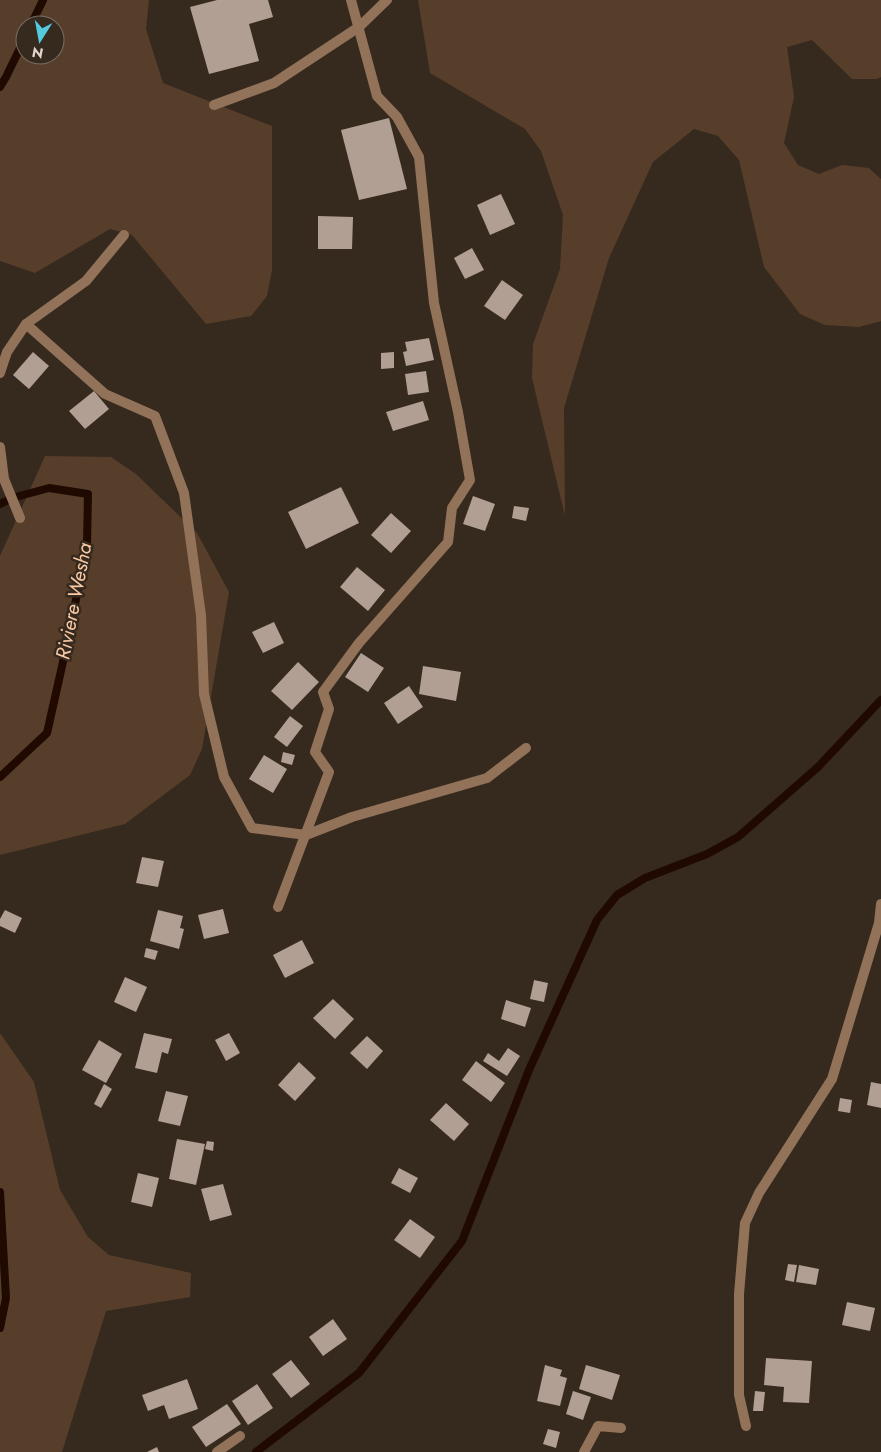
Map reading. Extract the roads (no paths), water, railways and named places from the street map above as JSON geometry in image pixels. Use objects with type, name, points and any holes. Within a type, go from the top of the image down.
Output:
[{"type":"street","points":[[278,907],[329,772],[314,752],[329,709],[323,692],[360,643],[448,542],[452,508],[470,480],[458,412],[434,303],[418,157],[397,117],[377,96],[351,0]]},
{"type":"street","points":[[214,105],[274,83],[359,27],[387,0]]},
{"type":"street","points":[[0,373],[7,352],[26,324],[86,281],[124,235]]},
{"type":"street","points":[[26,324],[105,394],[155,416],[184,493],[201,615],[204,694],[224,777],[252,828],[306,835],[352,817],[487,778],[526,748]]},
{"type":"street","points":[[0,447],[4,479],[20,518]]},
{"type":"street","points":[[746,1426],[739,1395],[739,1294],[745,1223],[759,1193],[832,1078],[879,923],[881,904]]},
{"type":"street","points":[[584,1452],[598,1426],[621,1428]]},
{"type":"street","points":[[216,1452],[240,1436]]},
{"type":"waterway","name":"Riviere Wesha","points":[[36,15],[43,0]]},
{"type":"waterway","name":"Riviere Wesha","points":[[0,87],[15,59]]},
{"type":"waterway","name":"Riviere Wesha","points":[[0,504],[12,498],[49,488],[88,494],[87,545],[47,733],[0,777]]},
{"type":"waterway","points":[[256,1452],[359,1373],[462,1241],[529,1070],[597,920],[617,895],[645,878],[707,854],[738,837],[818,767],[881,700]]},
{"type":"waterway","name":"Riviere Wesha","points":[[0,1192],[6,1298],[0,1328]]}]
